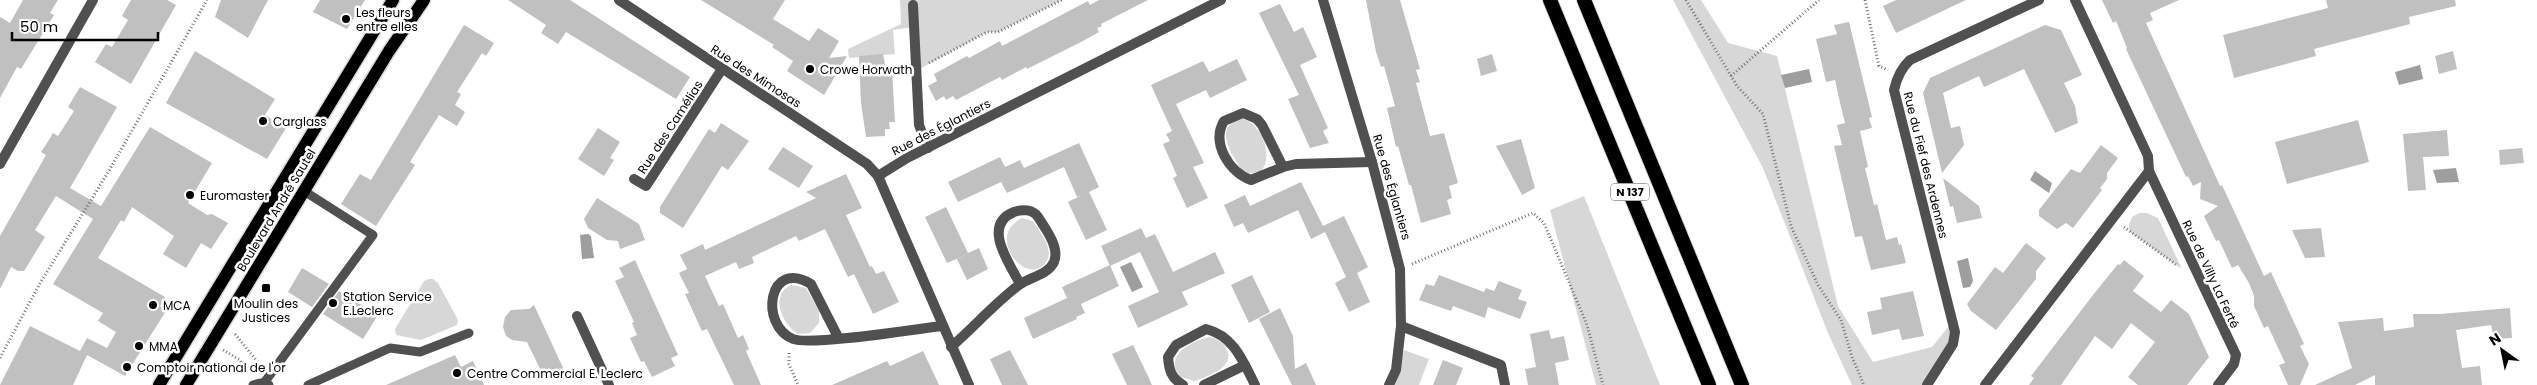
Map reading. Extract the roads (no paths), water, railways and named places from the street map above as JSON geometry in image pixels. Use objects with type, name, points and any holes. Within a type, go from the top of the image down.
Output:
[{"type":"highway","name":"N 137","points":[[1550,0],[1709,385]]},
{"type":"highway","name":"N 137","points":[[1584,0],[1742,385]]},
{"type":"main road","name":"Boulevard André Sautel","points":[[159,385],[393,0]]},
{"type":"main road","name":"Boulevard André Sautel","points":[[186,385],[389,51],[424,0]]},
{"type":"street","points":[[1,156],[93,0]]},
{"type":"street","name":"Rue des Mimosas","points":[[618,0],[867,164],[878,176]]},
{"type":"street","name":"Rue des Églantiers","points":[[878,176],[928,148],[1221,0]]},
{"type":"street","name":"Rue des Églantiers","points":[[1322,0],[1372,162],[1400,270],[1401,326],[1396,370],[1389,385]]},
{"type":"street","name":"Rue du Fief des Ardennes","points":[[1927,385],[1953,344],[1955,332],[1894,90],[1901,68],[1910,60],[2039,0]]},
{"type":"street","points":[[1985,385],[2114,219],[2149,170],[2148,156],[2075,0]]},
{"type":"street","points":[[913,5],[919,125],[928,148]]},
{"type":"street","name":"Rue des Camélias","points":[[634,179],[646,186],[722,69]]},
{"type":"street","points":[[1283,167],[1257,119],[1243,113],[1224,121],[1218,136],[1220,145],[1234,170],[1241,176],[1251,180],[1283,167],[1296,164],[1372,162]]},
{"type":"street","name":"Rue de Villy La Ferté","points":[[2149,170],[2236,355],[2234,364],[2218,385]]},
{"type":"street","points":[[878,176],[969,385]]},
{"type":"street","points":[[952,347],[1020,284],[1048,270],[1054,261],[1056,249],[1037,214],[1027,210],[1013,212],[1003,220],[997,230],[998,239],[1020,284]]},
{"type":"street","points":[[838,337],[815,288],[805,280],[797,277],[788,278],[780,283],[773,292],[772,301],[778,324],[793,339],[806,341],[942,326]]},
{"type":"street","points":[[577,316],[610,385]]},
{"type":"street","points":[[1401,326],[1501,364],[1505,385]]},
{"type":"street","points":[[1183,385],[1175,381],[1169,370],[1168,356],[1176,345],[1206,329],[1219,332],[1231,341],[1246,365],[1255,385]]},
{"type":"street","points":[[1204,385],[1246,365]]},
{"type":"lane","points":[[253,385],[267,381],[374,235],[304,191]]},
{"type":"lane","points":[[308,385],[390,348],[420,352],[469,333]]},
{"type":"place","name":"Les fleurs entre elles","points":[[346,19]]},
{"type":"place","name":"Crowe Horwath","points":[[810,69]]},
{"type":"place","name":"Carglass","points":[[263,121]]},
{"type":"place","name":"Euromaster","points":[[190,195]]},
{"type":"place","name":"Moulin des Justices","points":[[266,288]]},
{"type":"place","name":"Station Service E.Leclerc","points":[[333,303]]},
{"type":"place","name":"MCA","points":[[153,305]]},
{"type":"place","name":"MMA","points":[[139,346]]},
{"type":"place","name":"Comptoir national de l'or","points":[[127,367]]},
{"type":"place","name":"Centre Commercial E. Leclerc","points":[[457,373]]}]
